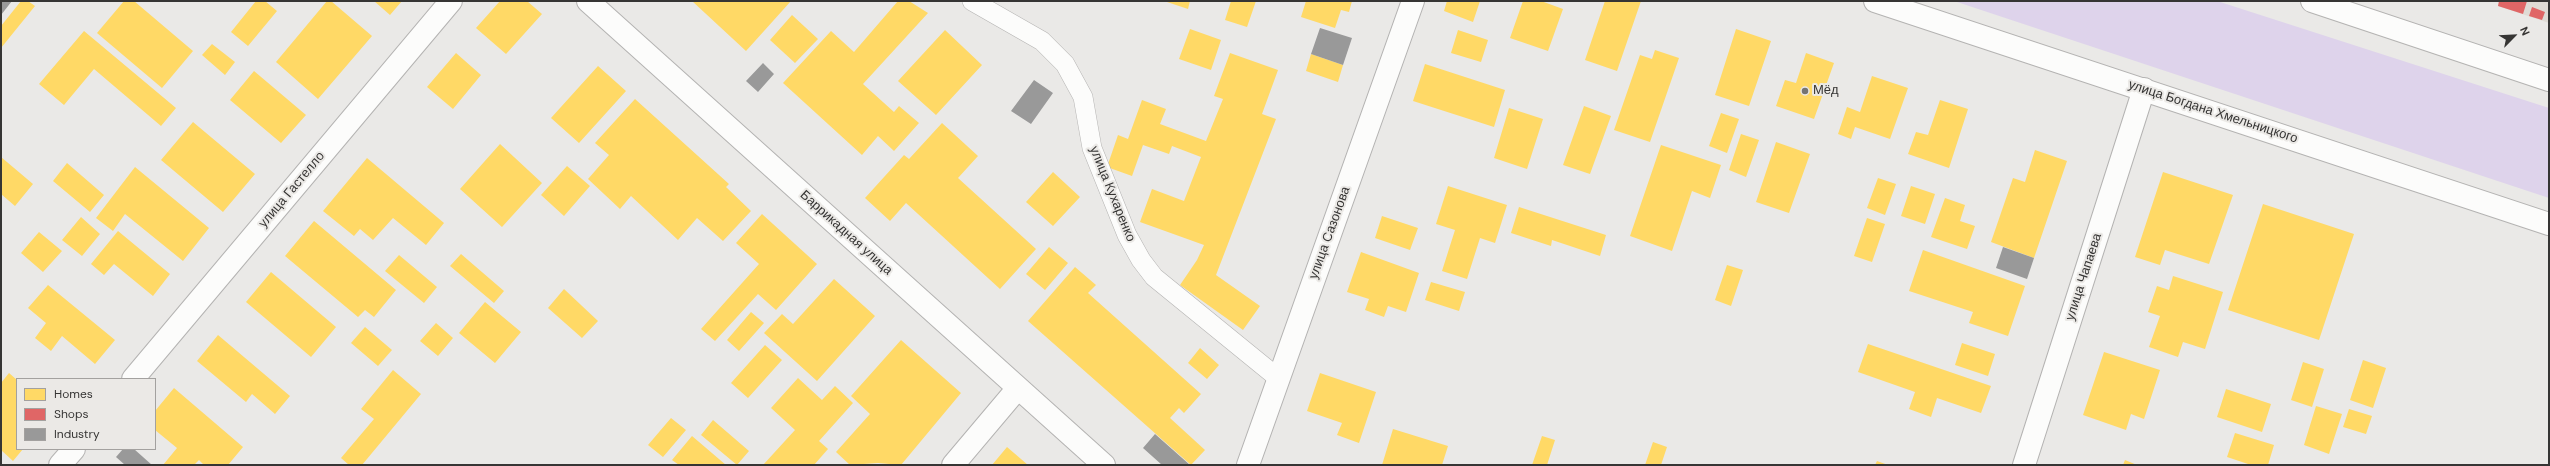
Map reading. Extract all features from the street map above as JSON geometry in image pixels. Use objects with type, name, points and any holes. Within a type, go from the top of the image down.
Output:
[{"type":"street","name":"улица Гастелло","points":[[134,378],[451,1]]},
{"type":"street","name":"Баррикадная улица","points":[[588,1],[1104,465]]},
{"type":"street","name":"улица Сазонова","points":[[1248,465],[1413,1]]},
{"type":"street","name":"улица Богдана Хмельницкого","points":[[1876,1],[2549,224]]},
{"type":"street","points":[[2312,1],[2549,80]]},
{"type":"street","name":"улица Чапаева","points":[[2024,465],[2144,89]]},
{"type":"street","points":[[953,465],[1018,388]]},
{"type":"street","points":[[60,465],[73,450]]},
{"type":"lane","name":"улица Кухаренко","points":[[972,1],[1042,41],[1065,64],[1083,97],[1092,148],[1127,235],[1141,260],[1154,278],[1278,378]]},
{"type":"shaded area","points":[[1954,1],[2217,1],[2549,108],[2549,198]]},
{"type":"shaded area","points":[[2499,1],[2549,1],[2549,23],[2498,6]]},
{"type":"building: Homes","points":[[21,1],[28,1],[35,6],[1,48],[1,26]]},
{"type":"building: Homes","points":[[124,1],[134,1],[193,51],[162,88],[97,33]]},
{"type":"building: Homes","points":[[256,1],[265,1],[277,11],[248,46],[231,32]]},
{"type":"building: Homes","points":[[327,1],[331,1],[372,36],[318,99],[276,62]]},
{"type":"building: Homes","points":[[374,1],[402,1],[390,15]]},
{"type":"building: Homes","points":[[500,1],[527,1],[542,14],[506,54],[476,28]]},
{"type":"building: Homes","points":[[692,1],[791,1],[746,51]]},
{"type":"building: Homes","points":[[898,1],[909,1],[928,13],[863,84],[894,112],[899,106],[919,123],[894,151],[878,136],[862,155],[783,83],[831,31],[854,52]]},
{"type":"building: Homes","points":[[1164,1],[1190,1],[1188,9]]},
{"type":"building: Homes","points":[[1231,1],[1256,1],[1247,27],[1225,20]]},
{"type":"building: Homes","points":[[1306,1],[1352,1],[1349,12],[1341,10],[1335,28],[1301,17]]},
{"type":"building: Homes","points":[[1447,1],[1480,1],[1473,22],[1444,11]]},
{"type":"building: Homes","points":[[1523,1],[1541,1],[1563,9],[1548,51],[1510,38]]},
{"type":"building: Homes","points":[[1605,1],[1641,1],[1617,71],[1585,60]]},
{"type":"building: Homes","points":[[792,15],[818,39],[795,63],[770,40]]},
{"type":"building: Homes","points":[[1190,29],[1221,40],[1211,70],[1179,59]]},
{"type":"building: Homes","points":[[1736,29],[1771,41],[1749,106],[1715,95]]},
{"type":"building: Homes","points":[[945,30],[982,65],[936,115],[898,81]]},
{"type":"building: Homes","points":[[1458,30],[1488,40],[1481,62],[1451,53]]},
{"type":"building: Homes","points":[[84,31],[176,108],[161,126],[94,69],[64,105],[39,84]]},
{"type":"building: Homes","points":[[212,44],[235,62],[225,75],[202,55]]},
{"type":"building: Homes","points":[[1655,50],[1679,58],[1650,142],[1614,130],[1640,55],[1652,59]]},
{"type":"building: Homes","points":[[456,53],[481,75],[453,109],[427,87]]},
{"type":"building: Homes","points":[[1230,53],[1278,70],[1262,114],[1276,119],[1216,275],[1260,306],[1243,330],[1180,285],[1197,260],[1204,245],[1140,222],[1152,189],[1184,201],[1201,157],[1172,146],[1169,154],[1143,145],[1132,176],[1107,167],[1118,135],[1128,139],[1142,100],[1166,109],[1160,124],[1206,141],[1223,99],[1214,96]]},
{"type":"building: Homes","points":[[1806,53],[1834,63],[1814,119],[1776,106],[1785,80],[1796,83]]},
{"type":"building: Homes","points":[[1311,54],[1343,65],[1338,82],[1306,71]]},
{"type":"building: Homes","points":[[1425,64],[1505,90],[1494,127],[1413,101]]},
{"type":"building: Homes","points":[[598,66],[626,91],[579,143],[551,118]]},
{"type":"building: Homes","points":[[254,71],[306,115],[281,143],[230,100]]},
{"type":"building: Homes","points":[[1872,76],[1908,88],[1890,139],[1855,127],[1851,139],[1838,134],[1847,107],[1860,112]]},
{"type":"building: Homes","points":[[635,99],[729,184],[726,187],[751,211],[723,241],[697,218],[678,240],[631,196],[620,209],[588,179],[609,155],[595,143]]},
{"type":"building: Homes","points":[[1940,100],[1968,109],[1949,168],[1908,154],[1916,132],[1928,135]]},
{"type":"building: Homes","points":[[1584,106],[1611,116],[1590,174],[1563,165]]},
{"type":"building: Homes","points":[[1509,108],[1543,119],[1527,169],[1494,158]]},
{"type":"building: Homes","points":[[1721,113],[1739,119],[1727,153],[1709,146]]},
{"type":"building: Homes","points":[[193,122],[255,174],[223,212],[161,160]]},
{"type":"building: Homes","points":[[942,123],[978,156],[958,178],[1036,249],[1000,289],[906,203],[890,221],[865,198],[904,155],[909,159]]},
{"type":"building: Homes","points":[[1741,134],[1759,140],[1746,177],[1729,170]]},
{"type":"building: Homes","points":[[1776,142],[1810,154],[1789,213],[1756,202]]},
{"type":"building: Homes","points":[[500,144],[542,183],[502,227],[460,189]]},
{"type":"building: Homes","points":[[1661,145],[1721,165],[1710,198],[1692,191],[1672,251],[1630,236]]},
{"type":"building: Homes","points":[[2035,150],[2067,161],[2034,258],[1991,242],[2013,178],[2025,182]]},
{"type":"building: Homes","points":[[1,157],[33,184],[15,206],[1,194]]},
{"type":"building: Homes","points":[[367,158],[444,223],[426,245],[393,218],[373,240],[360,229],[354,236],[323,211]]},
{"type":"building: Homes","points":[[67,163],[104,195],[90,212],[53,181]]},
{"type":"building: Homes","points":[[567,166],[590,186],[564,216],[541,195]]},
{"type":"building: Homes","points":[[135,167],[209,228],[183,261],[125,214],[113,231],[96,218]]},
{"type":"building: Homes","points":[[1053,172],[1080,197],[1053,226],[1026,202]]},
{"type":"building: Homes","points":[[2163,172],[2233,195],[2209,264],[2165,250],[2160,265],[2135,257]]},
{"type":"building: Homes","points":[[1878,178],[1896,184],[1885,215],[1867,208]]},
{"type":"building: Homes","points":[[1448,186],[1507,205],[1495,243],[1480,238],[1467,279],[1442,271],[1455,230],[1436,224]]},
{"type":"building: Homes","points":[[1911,186],[1935,194],[1925,224],[1901,216]]},
{"type":"building: Homes","points":[[1945,198],[1965,205],[1960,221],[1975,226],[1967,249],[1931,237]]},
{"type":"building: Homes","points":[[2263,204],[2354,234],[2319,340],[2228,310]]},
{"type":"building: Homes","points":[[1519,207],[1606,235],[1600,256],[1552,240],[1551,246],[1511,233]]},
{"type":"building: Homes","points":[[762,214],[817,264],[776,310],[758,294],[715,341],[701,329],[759,264],[736,243]]},
{"type":"building: Homes","points":[[1382,216],[1418,228],[1410,250],[1375,238]]},
{"type":"building: Homes","points":[[81,217],[100,234],[82,256],[62,240]]},
{"type":"building: Homes","points":[[1867,218],[1885,224],[1872,262],[1854,256]]},
{"type":"building: Homes","points":[[314,221],[396,290],[374,317],[365,310],[358,317],[285,256]]},
{"type":"building: Homes","points":[[118,231],[170,274],[153,296],[114,264],[104,275],[91,264]]},
{"type":"building: Homes","points":[[39,232],[62,251],[43,272],[21,253]]},
{"type":"building: Homes","points":[[1049,247],[1068,263],[1045,290],[1026,274]]},
{"type":"building: Homes","points":[[1923,250],[2025,286],[2008,336],[1969,323],[1973,312],[1909,291]]},
{"type":"building: Homes","points":[[1361,252],[1419,273],[1406,312],[1388,306],[1384,317],[1365,310],[1369,299],[1347,292]]},
{"type":"building: Homes","points":[[461,254],[504,291],[494,303],[450,266]]},
{"type":"building: Homes","points":[[399,255],[437,287],[424,303],[385,271]]},
{"type":"building: Homes","points":[[1727,265],[1743,270],[1731,306],[1715,300]]},
{"type":"building: Homes","points":[[1075,267],[1096,285],[1088,293],[1201,394],[1184,413],[1179,408],[1170,418],[1205,450],[1191,465],[1028,321]]},
{"type":"building: Homes","points":[[271,272],[336,327],[311,357],[246,302]]},
{"type":"building: Homes","points":[[2173,276],[2223,292],[2205,349],[2183,342],[2178,357],[2149,347],[2160,316],[2148,312],[2157,286],[2169,290]]},
{"type":"building: Homes","points":[[834,279],[875,316],[817,381],[764,333],[782,314],[793,324]]},
{"type":"building: Homes","points":[[1431,282],[1465,292],[1459,311],[1425,300]]},
{"type":"building: Homes","points":[[48,285],[115,340],[95,364],[62,336],[51,351],[35,338],[46,323],[28,308]]},
{"type":"building: Homes","points":[[564,289],[598,321],[582,338],[548,308]]},
{"type":"building: Homes","points":[[485,302],[521,332],[495,363],[459,333]]},
{"type":"building: Homes","points":[[751,312],[764,323],[739,351],[727,340]]},
{"type":"building: Homes","points":[[436,323],[453,338],[438,356],[420,341]]},
{"type":"building: Homes","points":[[365,327],[392,350],[378,366],[351,343]]},
{"type":"building: Homes","points":[[218,335],[290,396],[275,414],[252,394],[246,402],[197,361]]},
{"type":"building: Homes","points":[[901,340],[961,393],[901,465],[878,463],[850,465],[836,452],[870,414],[851,396]]},
{"type":"building: Homes","points":[[1962,343],[1995,354],[1988,376],[1955,365]]},
{"type":"building: Homes","points":[[1868,344],[1991,386],[1981,413],[1937,398],[1931,417],[1909,409],[1915,392],[1858,372]]},
{"type":"building: Homes","points":[[765,345],[782,360],[748,398],[731,383]]},
{"type":"building: Homes","points":[[1200,348],[1219,365],[1207,379],[1188,363]]},
{"type":"building: Homes","points":[[2104,352],[2160,370],[2144,419],[2131,414],[2126,430],[2083,415]]},
{"type":"building: Homes","points":[[2363,360],[2386,368],[2373,408],[2350,400]]},
{"type":"building: Homes","points":[[2303,362],[2324,369],[2312,407],[2291,400]]},
{"type":"building: Homes","points":[[393,370],[421,394],[362,465],[349,465],[341,458],[374,419],[361,409]]},
{"type":"building: Homes","points":[[9,373],[16,379],[16,450],[22,450],[13,461],[1,450],[1,383]]},
{"type":"building: Homes","points":[[1320,373],[1376,392],[1359,443],[1337,435],[1342,423],[1307,411]]},
{"type":"building: Homes","points":[[798,378],[822,400],[835,386],[853,403],[819,441],[828,449],[814,465],[763,465],[795,430],[771,408]]},
{"type":"building: Homes","points":[[174,388],[243,447],[228,465],[204,465],[199,460],[194,465],[163,465],[177,448],[156,431],[156,410]]},
{"type":"building: Homes","points":[[2226,389],[2271,404],[2262,432],[2217,417]]},
{"type":"building: Homes","points":[[2316,406],[2342,414],[2329,454],[2304,445]]},
{"type":"building: Homes","points":[[2349,409],[2372,416],[2366,434],[2343,427]]},
{"type":"building: Homes","points":[[671,418],[686,430],[663,457],[648,445]]},
{"type":"building: Homes","points":[[713,420],[749,451],[737,465],[701,435]]},
{"type":"building: Homes","points":[[1393,429],[1448,446],[1442,465],[1382,465]]},
{"type":"building: Homes","points":[[2235,433],[2274,445],[2268,465],[2251,465],[2227,457]]},
{"type":"building: Homes","points":[[692,436],[726,465],[679,465],[672,460]]},
{"type":"building: Homes","points":[[1542,436],[1555,440],[1547,465],[1532,465]]},
{"type":"building: Homes","points":[[1653,442],[1667,447],[1661,465],[1645,465]]},
{"type":"building: Homes","points":[[1007,447],[1028,465],[992,465]]},
{"type":"building: Homes","points":[[2125,460],[2137,465],[2123,465]]},
{"type":"building: Homes","points":[[1877,461],[1888,465],[1875,465]]},
{"type":"building: Shops","points":[[2499,1],[2527,1],[2523,14],[2498,6]]},
{"type":"building: Shops","points":[[2532,7],[2545,12],[2542,20],[2529,16]]},
{"type":"building: Industry","points":[[1,1],[12,1],[1,15]]},
{"type":"building: Industry","points":[[1320,28],[1352,38],[1343,65],[1311,54]]},
{"type":"building: Industry","points":[[763,63],[774,74],[758,92],[746,81]]},
{"type":"building: Industry","points":[[1034,80],[1053,93],[1031,124],[1011,111]]},
{"type":"building: Industry","points":[[2003,247],[2034,258],[2027,279],[1996,268]]},
{"type":"building: Industry","points":[[1155,434],[1190,465],[1162,465],[1143,448]]},
{"type":"building: Industry","points":[[122,450],[135,450],[152,465],[125,465],[116,457]]},
{"type":"place","name":"Мёд","points":[[1805,91]]}]
